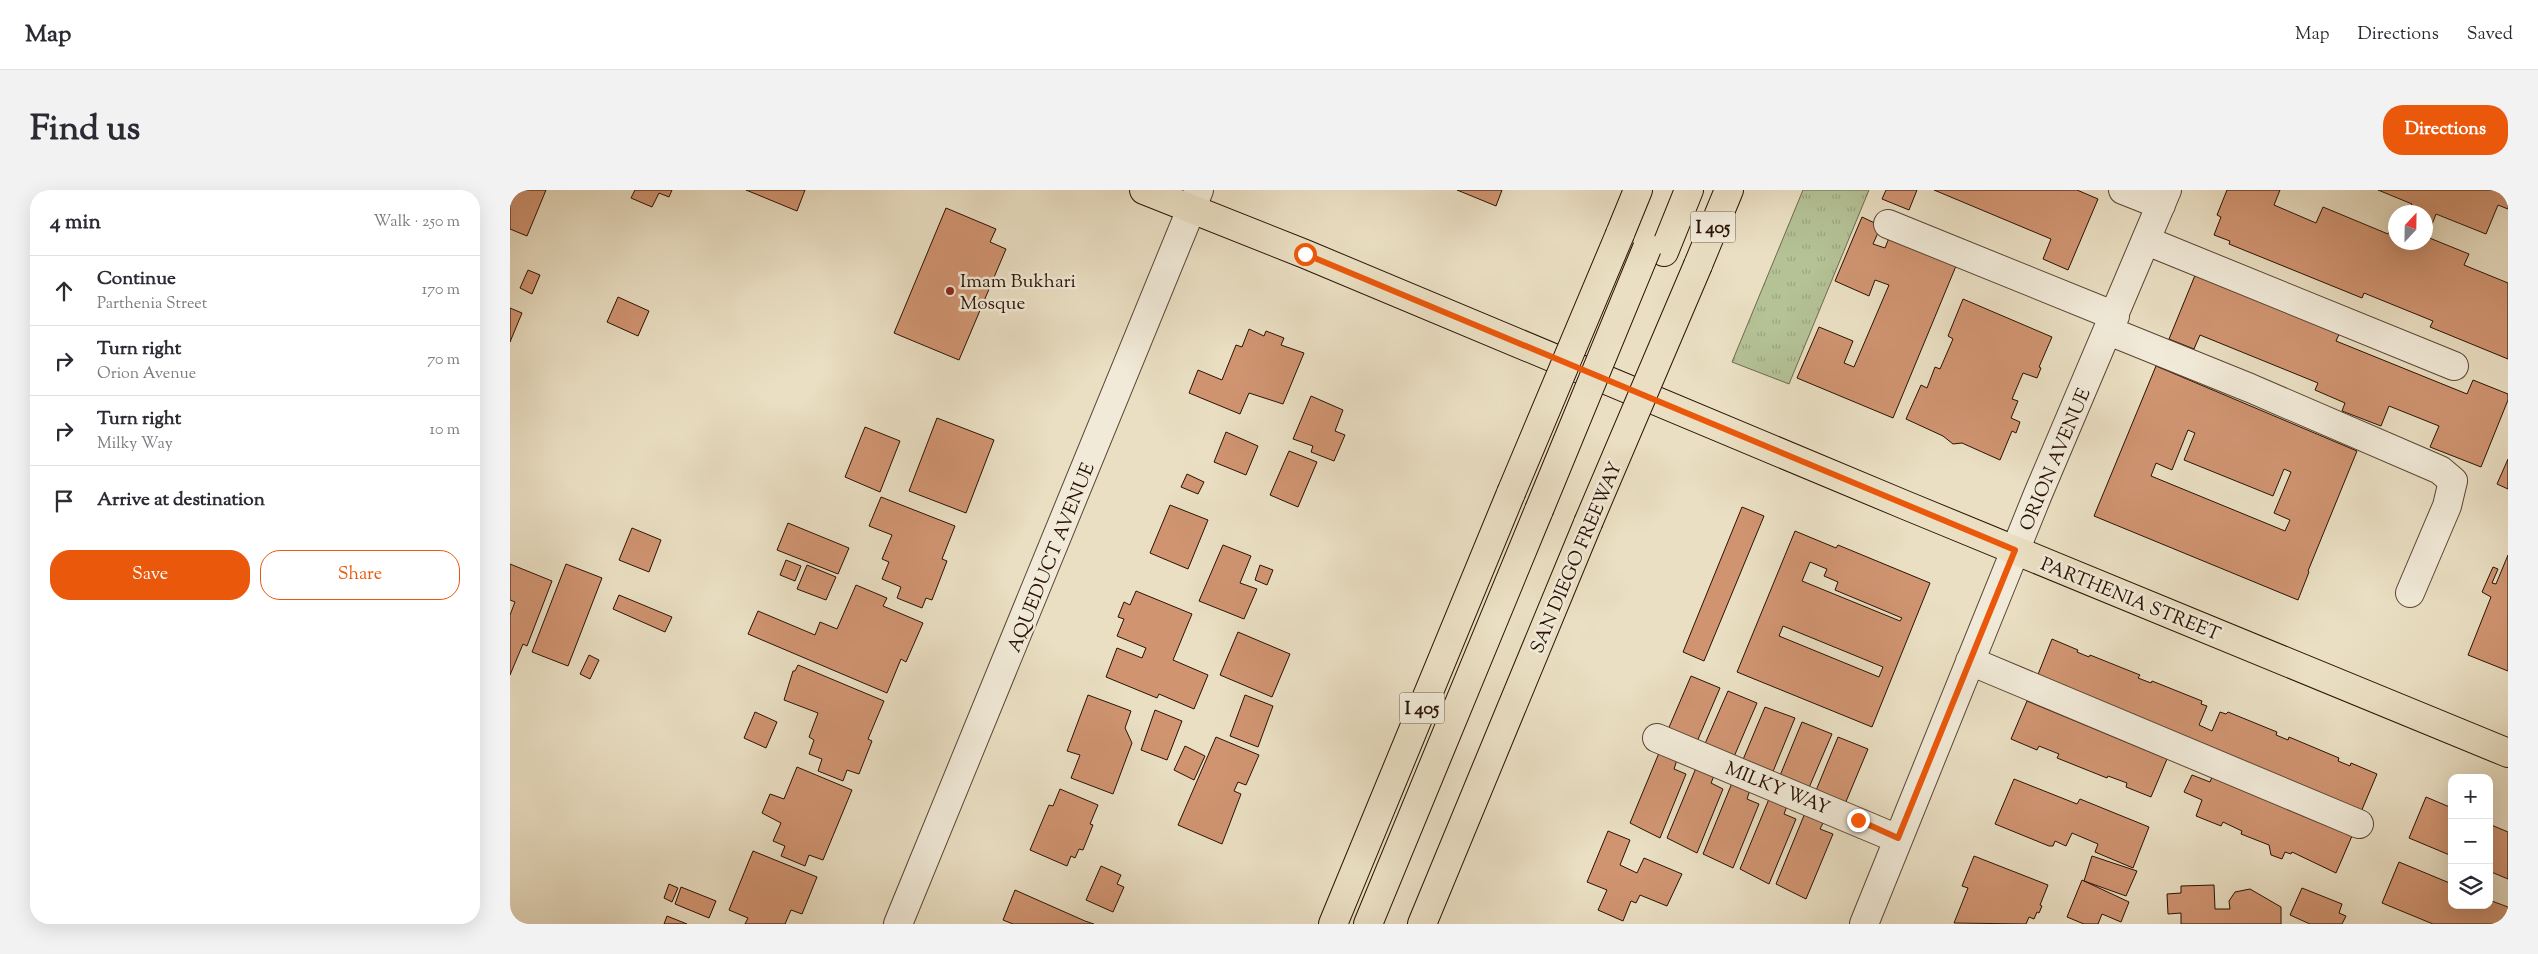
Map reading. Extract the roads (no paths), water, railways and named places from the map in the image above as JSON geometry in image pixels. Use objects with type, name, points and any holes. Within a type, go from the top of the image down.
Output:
[{"type":"main road","name":"PARTHENIA STREET","points":[[1144,190],[1195,200],[1305,254],[2508,753]]},
{"type":"main road","name":"I 405","points":[[1333,924],[1638,190]]},
{"type":"main road","points":[[1656,250],[1672,190]]},
{"type":"main road","points":[[1368,924],[1548,510],[1656,250],[1689,190]]},
{"type":"main road","name":"SAN DIEGO FREEWAY","points":[[1422,924],[1588,523],[1729,190]]},
{"type":"main road","points":[[1386,924],[1548,510]]},
{"type":"street","points":[[2123,190],[2164,197]]},
{"type":"street","name":"ORION AVENUE","points":[[1864,924],[2015,550],[2164,197]]},
{"type":"street","name":"AQUEDUCT AVENUE","points":[[898,924],[1113,404],[1195,200]]},
{"type":"street","points":[[1888,224],[2250,388],[2440,470],[2453,481],[2447,506],[2410,594]]},
{"type":"street","points":[[2147,241],[2454,366]]},
{"type":"street","points":[[1970,661],[2359,824]]},
{"type":"street","name":"MILKY WAY","points":[[1657,738],[1898,838]]},
{"type":"place","name":"Imam Bukhari Mosque","points":[[950,291]]}]
